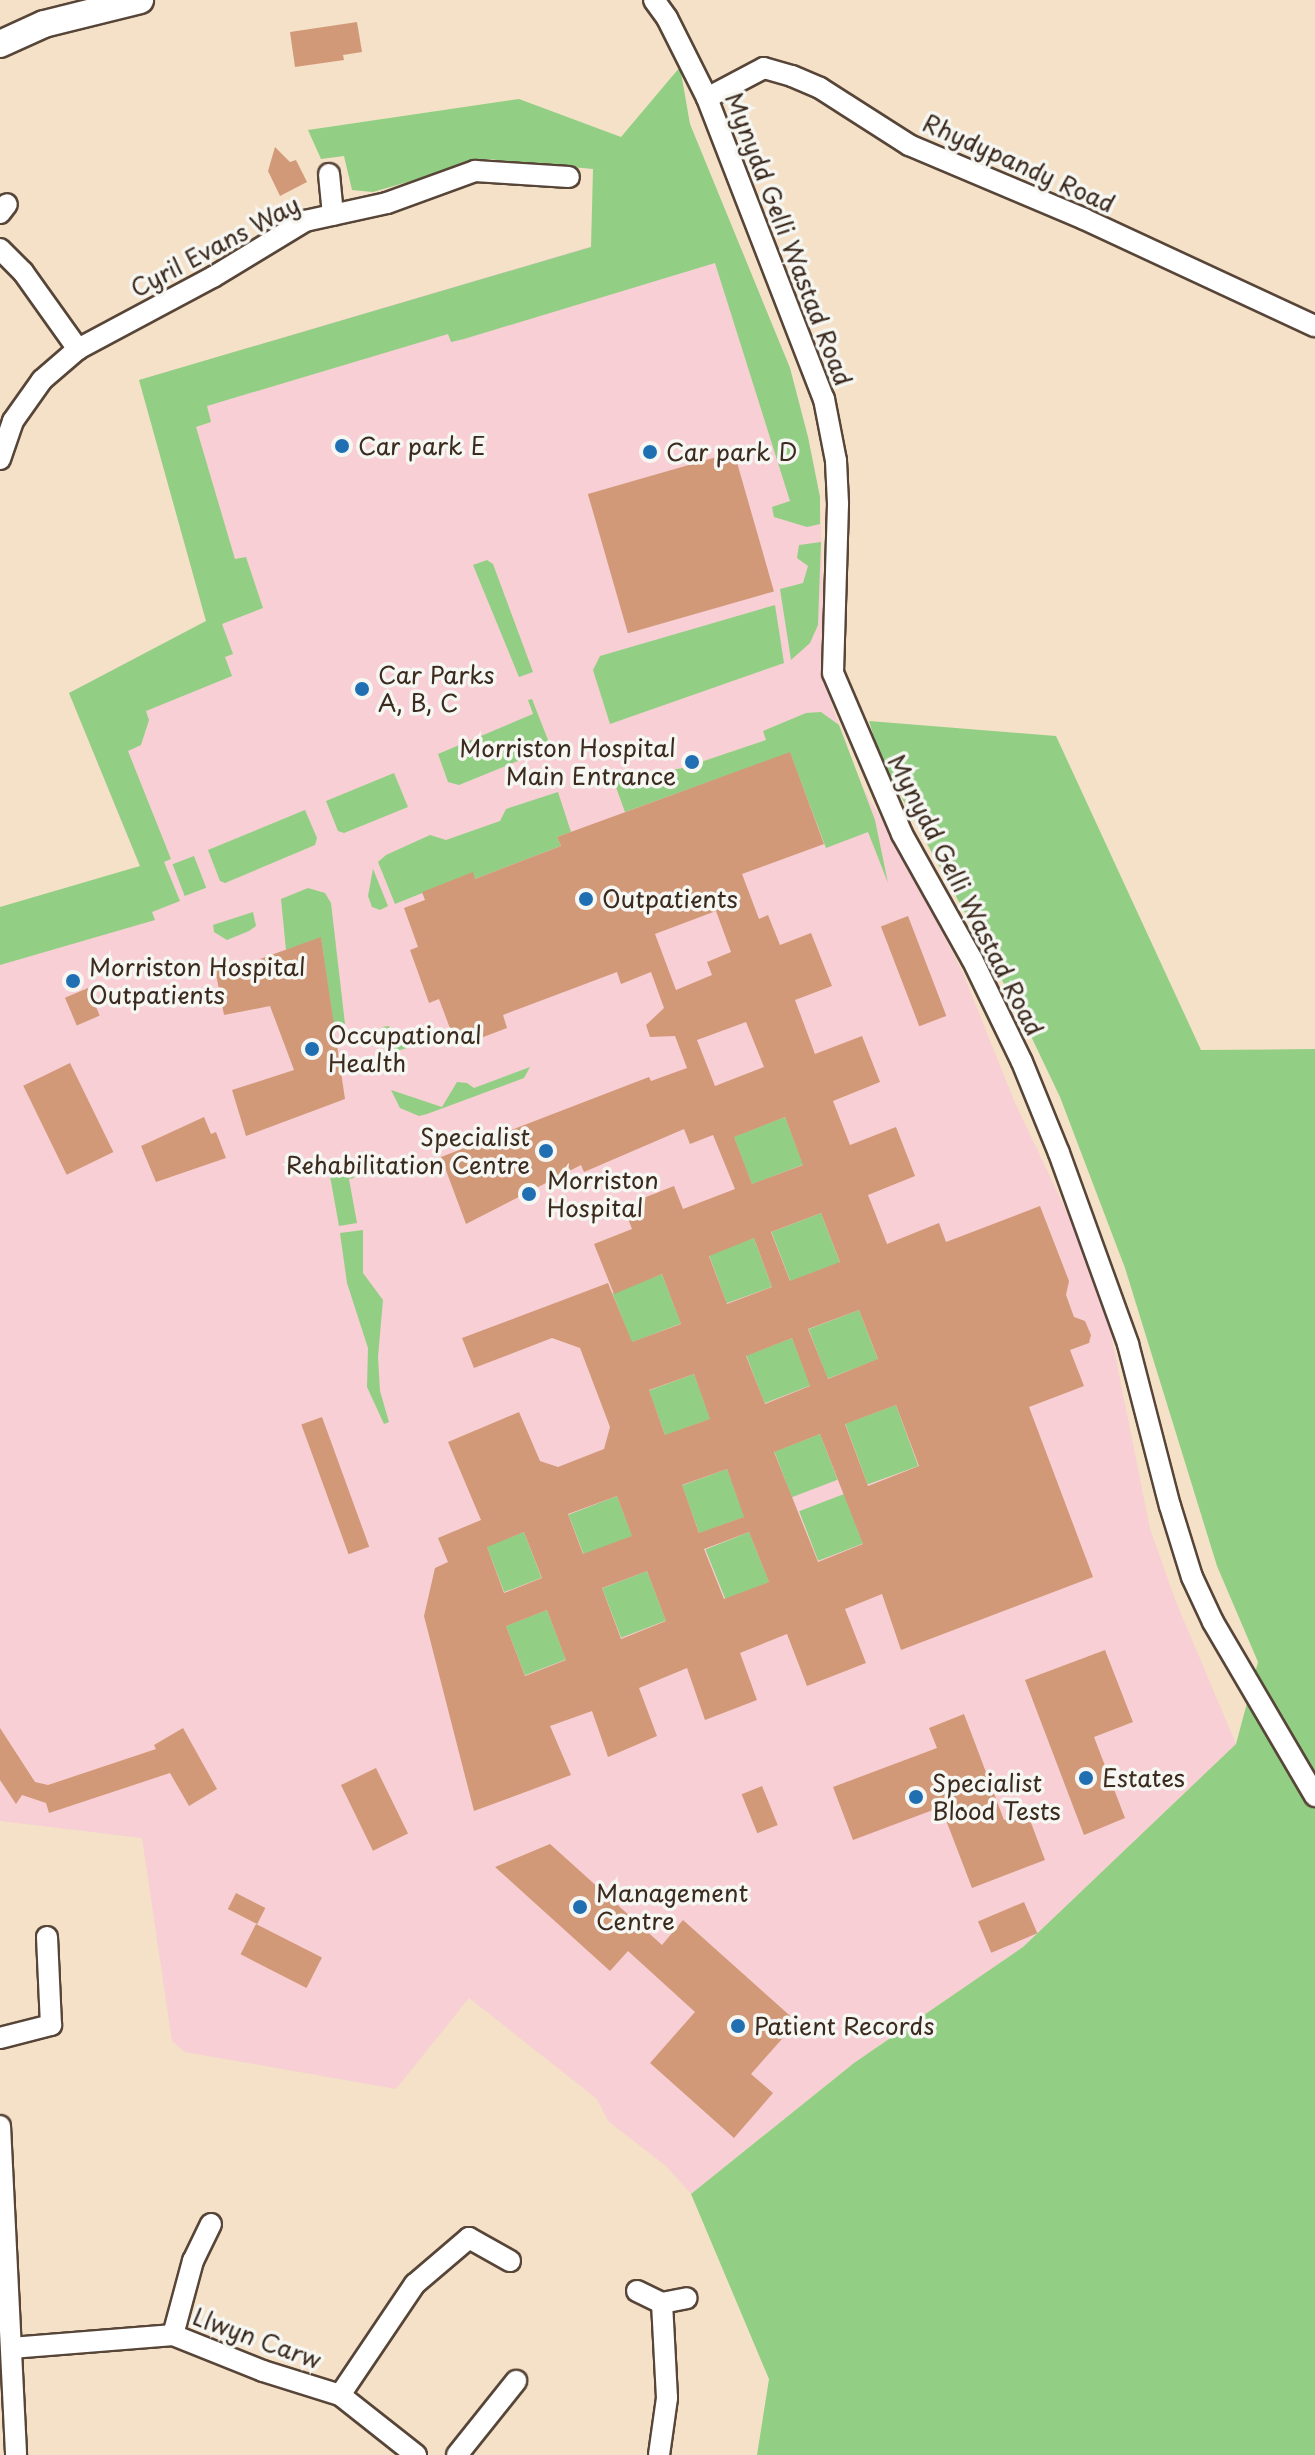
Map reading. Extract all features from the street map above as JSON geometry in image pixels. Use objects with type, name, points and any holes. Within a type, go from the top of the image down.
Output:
[{"type":"street","points":[[0,44],[44,24],[140,0]]},
{"type":"street","name":"Mynydd Gelli Wastad Road","points":[[654,0],[667,18],[707,98],[801,331],[824,399],[836,461],[838,504],[833,673],[902,834],[972,959],[1022,1062],[1059,1153],[1128,1344],[1170,1506],[1192,1577],[1213,1622],[1315,1796]]},
{"type":"street","name":"Rhydypandy Road","points":[[707,98],[764,68],[792,76],[820,88],[909,145],[1084,219],[1315,326]]},
{"type":"street","name":"Cyril Evans Way","points":[[0,459],[13,421],[42,380],[78,349],[213,277],[305,221],[387,203],[475,171],[569,177]]},
{"type":"street","points":[[329,174],[333,215]]},
{"type":"street","points":[[0,249],[23,272],[78,349]]},
{"type":"street","points":[[0,2038],[51,2025],[47,1937]]},
{"type":"street","points":[[0,2126],[16,2455]]},
{"type":"street","points":[[173,2335],[193,2261],[211,2224]]},
{"type":"street","points":[[340,2395],[415,2284],[469,2238],[510,2261]]},
{"type":"street","points":[[637,2291],[662,2303],[687,2298]]},
{"type":"street","points":[[659,2455],[667,2398],[662,2303]]},
{"type":"street","name":"Llwyn Carw","points":[[11,2348],[173,2335],[263,2371],[340,2395],[416,2455]]},
{"type":"street","points":[[457,2455],[516,2381]]},
{"type":"shaded area","name":"Morriston Hospital","points":[[724,207],[790,368],[808,437],[820,497],[824,624],[831,703],[863,788],[907,863],[963,973],[1015,1103],[1101,1284],[1150,1529],[1176,1602],[1236,1744],[1023,1947],[854,2063],[691,2194],[666,2166],[608,2121],[597,2099],[469,1998],[396,2089],[185,2052],[172,2041],[142,1838],[0,1821],[0,907],[140,867],[69,693],[206,621],[139,380]]},
{"type":"green space","points":[[680,67],[690,124],[790,368],[820,497],[820,524],[807,527],[774,517],[772,507],[790,501],[715,263],[464,339],[451,342],[448,334],[207,406],[211,422],[196,427],[235,559],[246,557],[263,608],[222,624],[233,654],[225,657],[232,676],[146,711],[149,720],[141,745],[128,751],[171,859],[164,862],[180,901],[152,912],[155,920],[0,965],[0,907],[140,866],[69,693],[206,621],[139,380],[591,247],[593,169],[487,159],[373,192],[352,190],[344,156],[321,159],[308,130],[519,99],[621,137]]},
{"type":"green space","points":[[821,542],[818,625],[810,643],[791,660],[780,589],[803,583],[808,566],[797,558],[799,545]]},
{"type":"green space","points":[[487,560],[493,564],[533,672],[519,677],[473,565]]},
{"type":"green space","points":[[775,605],[784,663],[610,724],[593,670],[600,656]]},
{"type":"green space","points":[[532,699],[548,740],[547,749],[459,785],[448,782],[438,754],[533,714],[528,700]]},
{"type":"green space","points":[[821,712],[839,725],[875,820],[888,883],[868,832],[826,848],[790,753],[625,812],[613,779],[683,768],[766,740],[763,731],[806,713]]},
{"type":"green space","points":[[869,721],[1056,736],[1201,1050],[1315,1049],[1315,2455],[757,2455],[769,2379],[691,2194],[854,2063],[1023,1947],[1236,1744],[1258,1662],[1217,1566],[1125,1268],[1060,1097],[1019,1011],[881,760]]},
{"type":"green space","points":[[394,773],[408,807],[344,833],[338,831],[326,801]]},
{"type":"green space","points":[[558,792],[571,832],[557,837],[561,846],[475,879],[472,873],[395,904],[378,862],[386,855],[430,835],[446,840],[500,821],[506,809]]},
{"type":"green space","points":[[305,810],[317,838],[315,845],[225,883],[220,881],[208,850]]},
{"type":"green space","points":[[194,856],[206,888],[185,896],[173,864]]},
{"type":"green space","points":[[373,869],[388,906],[380,910],[372,907],[368,896]]},
{"type":"green space","points":[[308,888],[325,893],[331,903],[345,1024],[334,1028],[321,938],[286,950],[281,899]]},
{"type":"green space","points":[[253,912],[256,926],[249,931],[227,940],[214,932],[213,925]]},
{"type":"green space","points":[[389,1026],[395,1038],[417,1032],[407,1048],[390,1053],[386,1052],[382,1027]]},
{"type":"green space","points":[[530,1067],[524,1078],[419,1116],[400,1108],[391,1090],[442,1107],[457,1082],[474,1088]]},
{"type":"green space","points":[[785,1117],[803,1165],[752,1184],[734,1137]]},
{"type":"green space","points":[[357,1160],[369,1169],[353,1172],[354,1178],[349,1179],[357,1223],[339,1226],[328,1165]]},
{"type":"green space","points":[[821,1213],[840,1262],[791,1281],[772,1232]]},
{"type":"green space","points":[[363,1230],[363,1273],[383,1300],[378,1357],[380,1391],[389,1422],[384,1424],[367,1387],[368,1348],[347,1283],[340,1233]]},
{"type":"green space","points":[[754,1238],[772,1287],[727,1303],[709,1254]]},
{"type":"green space","points":[[662,1274],[681,1323],[632,1342],[613,1293]]},
{"type":"green space","points":[[859,1310],[878,1359],[828,1379],[809,1329]]},
{"type":"green space","points":[[792,1338],[810,1386],[765,1403],[746,1356]]},
{"type":"green space","points":[[694,1374],[710,1419],[665,1436],[649,1390]]},
{"type":"green space","points":[[896,1405],[918,1466],[867,1485],[845,1423]]},
{"type":"green space","points":[[820,1434],[838,1480],[792,1497],[774,1452]]},
{"type":"green space","points":[[727,1469],[744,1517],[699,1533],[682,1485]]},
{"type":"green space","points":[[844,1494],[863,1543],[818,1561],[799,1511]]},
{"type":"green space","points":[[617,1496],[632,1536],[584,1555],[568,1515]]},
{"type":"green space","points":[[524,1532],[542,1578],[504,1592],[487,1546]]},
{"type":"green space","points":[[749,1532],[769,1582],[726,1600],[705,1550]]},
{"type":"green space","points":[[647,1571],[666,1620],[621,1638],[602,1588]]},
{"type":"green space","points":[[547,1610],[566,1659],[525,1675],[506,1626]]},
{"type":"building","points":[[357,22],[362,52],[343,55],[344,60],[295,67],[290,32]]},
{"type":"building","points":[[275,147],[290,162],[296,160],[307,182],[280,196],[268,171]]},
{"type":"building","points":[[734,452],[774,591],[628,633],[588,494]]},
{"type":"building","points":[[790,752],[824,844],[742,874],[759,919],[768,915],[780,945],[811,933],[832,986],[795,1000],[815,1054],[862,1036],[880,1082],[833,1101],[850,1145],[896,1127],[915,1176],[868,1195],[887,1244],[939,1223],[946,1242],[1040,1206],[1069,1281],[1066,1295],[1074,1317],[1085,1321],[1091,1335],[1089,1343],[1070,1350],[1084,1386],[1029,1407],[1093,1577],[901,1650],[882,1594],[845,1609],[866,1663],[807,1686],[787,1634],[740,1653],[757,1700],[705,1720],[687,1668],[639,1688],[657,1736],[608,1757],[592,1711],[550,1726],[571,1775],[474,1811],[424,1616],[435,1568],[448,1562],[438,1538],[481,1520],[448,1442],[519,1412],[540,1461],[558,1467],[604,1449],[610,1427],[580,1348],[552,1338],[474,1368],[462,1338],[608,1283],[632,1342],[681,1324],[662,1274],[614,1294],[594,1244],[632,1229],[623,1206],[674,1186],[683,1209],[735,1189],[713,1135],[690,1144],[684,1129],[584,1172],[581,1165],[466,1224],[441,1157],[649,1077],[651,1081],[687,1068],[675,1036],[650,1037],[646,1025],[664,1008],[651,972],[621,984],[617,972],[503,1015],[507,1028],[457,1047],[439,999],[429,1003],[410,950],[418,947],[404,908],[425,900],[422,892],[473,872],[475,879],[561,846],[557,837]],"holes":[[[716,911],[731,952],[707,962],[712,975],[676,990],[655,934]],[[746,1022],[764,1067],[715,1086],[697,1040]],[[785,1117],[803,1165],[752,1184],[734,1137]],[[821,1213],[840,1262],[790,1281],[771,1232]],[[754,1238],[772,1287],[727,1304],[709,1256]],[[859,1310],[878,1359],[828,1379],[808,1329]],[[792,1338],[810,1386],[765,1404],[746,1356]],[[694,1374],[710,1419],[665,1435],[649,1390]],[[896,1405],[919,1466],[868,1486],[845,1424]],[[820,1434],[863,1544],[818,1562],[774,1452]],[[727,1469],[744,1517],[699,1533],[682,1485]],[[617,1496],[632,1536],[583,1554],[568,1514]],[[524,1532],[542,1578],[504,1593],[487,1547]],[[749,1532],[769,1582],[724,1599],[704,1549]],[[647,1571],[666,1621],[621,1639],[602,1588]],[[547,1610],[566,1660],[525,1676],[506,1626]]]},
{"type":"building","points":[[908,916],[946,1016],[919,1026],[881,926]]},
{"type":"building","name":"Occupational Health","points":[[321,937],[345,1099],[246,1136],[232,1090],[294,1070],[270,1006],[224,1015],[215,969],[263,965],[260,959]]},
{"type":"building","points":[[88,988],[100,1016],[77,1025],[65,998]]},
{"type":"building","points":[[70,1063],[113,1152],[67,1175],[23,1086]]},
{"type":"building","points":[[204,1117],[211,1134],[216,1132],[226,1158],[156,1182],[141,1146]]},
{"type":"building","points":[[322,1417],[369,1547],[349,1554],[301,1425]]},
{"type":"building","name":"Estates","points":[[1105,1650],[1133,1722],[1094,1737],[1125,1818],[1084,1835],[1025,1680]]},
{"type":"building","name":"Specialist Blood Tests","points":[[964,1714],[1004,1820],[1027,1812],[1045,1860],[972,1888],[941,1807],[853,1840],[833,1787],[937,1748],[929,1728]]},
{"type":"building","points":[[0,1728],[35,1782],[48,1785],[156,1749],[154,1745],[183,1728],[217,1789],[189,1806],[170,1773],[49,1813],[46,1803],[22,1795],[16,1804],[0,1780]]},
{"type":"building","points":[[376,1768],[408,1834],[373,1851],[341,1785]]},
{"type":"building","points":[[762,1786],[778,1825],[757,1833],[742,1794]]},
{"type":"building","name":"Patient Records","points":[[550,1844],[662,1945],[683,1920],[797,2022],[751,2074],[773,2093],[734,2138],[650,2063],[695,2012],[628,1951],[610,1971],[495,1867]]},
{"type":"building","points":[[236,1893],[265,1908],[257,1924],[228,1909]]},
{"type":"building","points":[[1024,1902],[1037,1933],[991,1953],[978,1922]]},
{"type":"building","points":[[256,1924],[322,1958],[306,1988],[241,1954]]},
{"type":"place","name":"Car park E","points":[[342,446]]},
{"type":"place","name":"Car park D","points":[[650,452]]},
{"type":"place","name":"Car Parks A, B, C","points":[[362,689]]},
{"type":"place","name":"Morriston Hospital Main Entrance","points":[[692,762]]},
{"type":"place","name":"Outpatients","points":[[586,899]]},
{"type":"place","name":"Morriston Hospital Outpatients","points":[[73,981]]},
{"type":"place","name":"Occupational Health","points":[[312,1049]]},
{"type":"place","name":"Specialist Rehabilitation Centre","points":[[546,1151]]},
{"type":"place","name":"Morriston Hospital","points":[[529,1194]]},
{"type":"place","name":"Estates","points":[[1086,1778]]},
{"type":"place","name":"Specialist Blood Tests","points":[[916,1797]]},
{"type":"place","name":"Management Centre","points":[[580,1907]]},
{"type":"place","name":"Patient Records","points":[[738,2026]]}]
